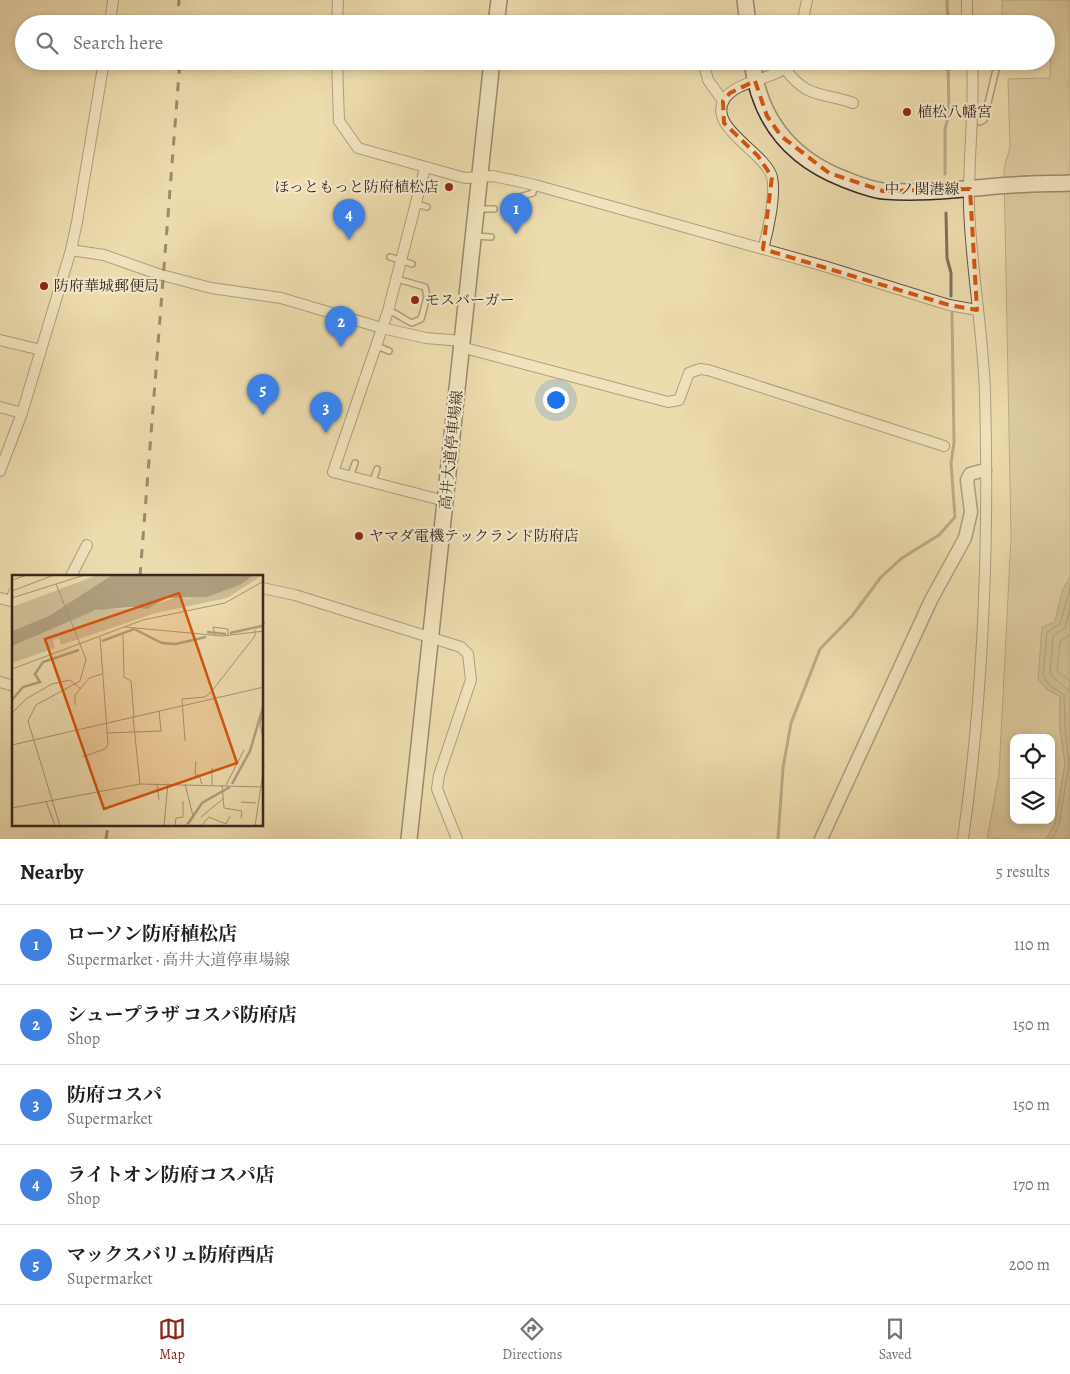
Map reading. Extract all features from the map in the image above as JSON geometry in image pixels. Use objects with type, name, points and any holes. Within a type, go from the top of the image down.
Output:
[{"type":"main road","points":[[497,15],[499,0]]},
{"type":"main road","points":[[745,0],[747,15]]},
{"type":"main road","name":"高井大道停車場線","points":[[409,839],[491,70]]},
{"type":"main road","name":"中ノ関港線","points":[[753,70],[755,81],[767,116],[781,136],[794,150],[829,173],[883,191],[970,189],[1070,182]]},
{"type":"street","points":[[112,15],[114,0]]},
{"type":"street","points":[[337,15],[338,0]]},
{"type":"street","points":[[804,15],[807,0]]},
{"type":"street","points":[[967,0],[967,15]]},
{"type":"street","points":[[0,471],[22,413],[71,250],[102,70]]},
{"type":"street","points":[[337,70],[339,121],[358,148],[465,178],[494,176],[535,185],[824,266],[948,305],[977,310]]},
{"type":"street","points":[[705,70],[708,80],[723,102]]},
{"type":"street","points":[[763,249],[773,191],[772,177],[758,156],[724,123],[721,113],[723,102],[730,93],[782,70]]},
{"type":"street","points":[[786,70],[794,82],[805,90],[853,103]]},
{"type":"street","points":[[963,839],[974,760],[986,586],[985,394],[977,310],[970,189],[976,124],[973,70]]},
{"type":"street","points":[[425,168],[388,311],[333,472],[372,484],[445,502]]},
{"type":"street","points":[[71,250],[104,255],[158,274],[211,288],[281,298],[382,328],[462,344],[668,402],[679,400],[689,373],[700,369],[708,370],[944,446]]},
{"type":"street","points":[[0,340],[41,350]]},
{"type":"street","points":[[0,407],[22,413]]},
{"type":"street","points":[[821,839],[932,600],[965,538],[971,512],[967,480],[970,474],[985,470]]},
{"type":"street","points":[[72,575],[87,545]]},
{"type":"street","points":[[264,588],[295,595],[461,646],[468,654],[471,665],[468,690],[439,775],[437,789],[457,839]]},
{"type":"street","points":[[0,598],[11,601],[12,598]]},
{"type":"lane","points":[[976,124],[984,120],[996,70]]},
{"type":"lane","points":[[509,200],[534,193],[535,185]]},
{"type":"lane","points":[[416,204],[427,208]]},
{"type":"lane","points":[[477,209],[494,209]]},
{"type":"lane","points":[[474,236],[491,237]]},
{"type":"lane","points":[[390,257],[412,264]]},
{"type":"lane","points":[[388,311],[396,312],[402,319],[412,323],[421,320],[427,297],[425,287],[396,279]]},
{"type":"lane","points":[[377,346],[389,350]]},
{"type":"lane","points":[[350,478],[355,462]]},
{"type":"lane","points":[[372,484],[377,469]]},
{"type":"highlighted area","points":[[755,81],[767,116],[781,136],[829,173],[883,191],[970,189],[977,310],[949,305],[763,249],[772,177],[758,156],[724,123],[723,101],[730,93]]},
{"type":"shaded area","points":[[1002,0],[1070,0],[1070,577],[1056,618],[1047,690],[1060,696],[1060,728],[1065,764],[1055,824],[1046,839],[987,839],[999,774],[1011,537],[1004,169],[1010,147],[1008,79],[1050,78],[1050,70],[1055,70],[1055,15],[1002,15]]},
{"type":"water","points":[[1070,577],[1070,839],[1046,839],[1055,824],[1065,764],[1060,728],[1060,696],[1047,690],[1038,679],[1042,627],[1055,622],[1062,591]]},
{"type":"waterway","points":[[947,0],[948,15]]},
{"type":"waterway","points":[[945,174],[945,129],[949,114],[948,70]]},
{"type":"waterway","points":[[946,213],[947,258],[951,273],[951,296]]},
{"type":"waterway","points":[[778,839],[783,768],[791,723],[820,649],[852,616],[881,577],[902,558],[939,535],[955,517],[951,463],[954,443],[952,313]]},
{"type":"railway","points":[[178,15],[179,0]]},
{"type":"railway","points":[[140,575],[179,70]]},
{"type":"railway","points":[[106,839],[108,826]]},
{"type":"place","name":"植松八幡宮","points":[[907,112]]},
{"type":"place","name":"ほっともっと防府植松店","points":[[449,187]]},
{"type":"place","name":"ローソン防府植松店","points":[[516,234]]},
{"type":"place","name":"ライトオン防府コスパ店","points":[[349,240]]},
{"type":"place","name":"防府華城郵便局","points":[[44,286]]},
{"type":"place","name":"モスバーガー","points":[[415,300]]},
{"type":"place","name":"シュープラザ コスパ防府店","points":[[341,347]]},
{"type":"place","name":"マックスバリュ防府西店","points":[[263,415]]},
{"type":"place","name":"防府コスパ","points":[[326,433]]},
{"type":"place","name":"ヤマダ電機テックランド防府店","points":[[359,536]]}]
